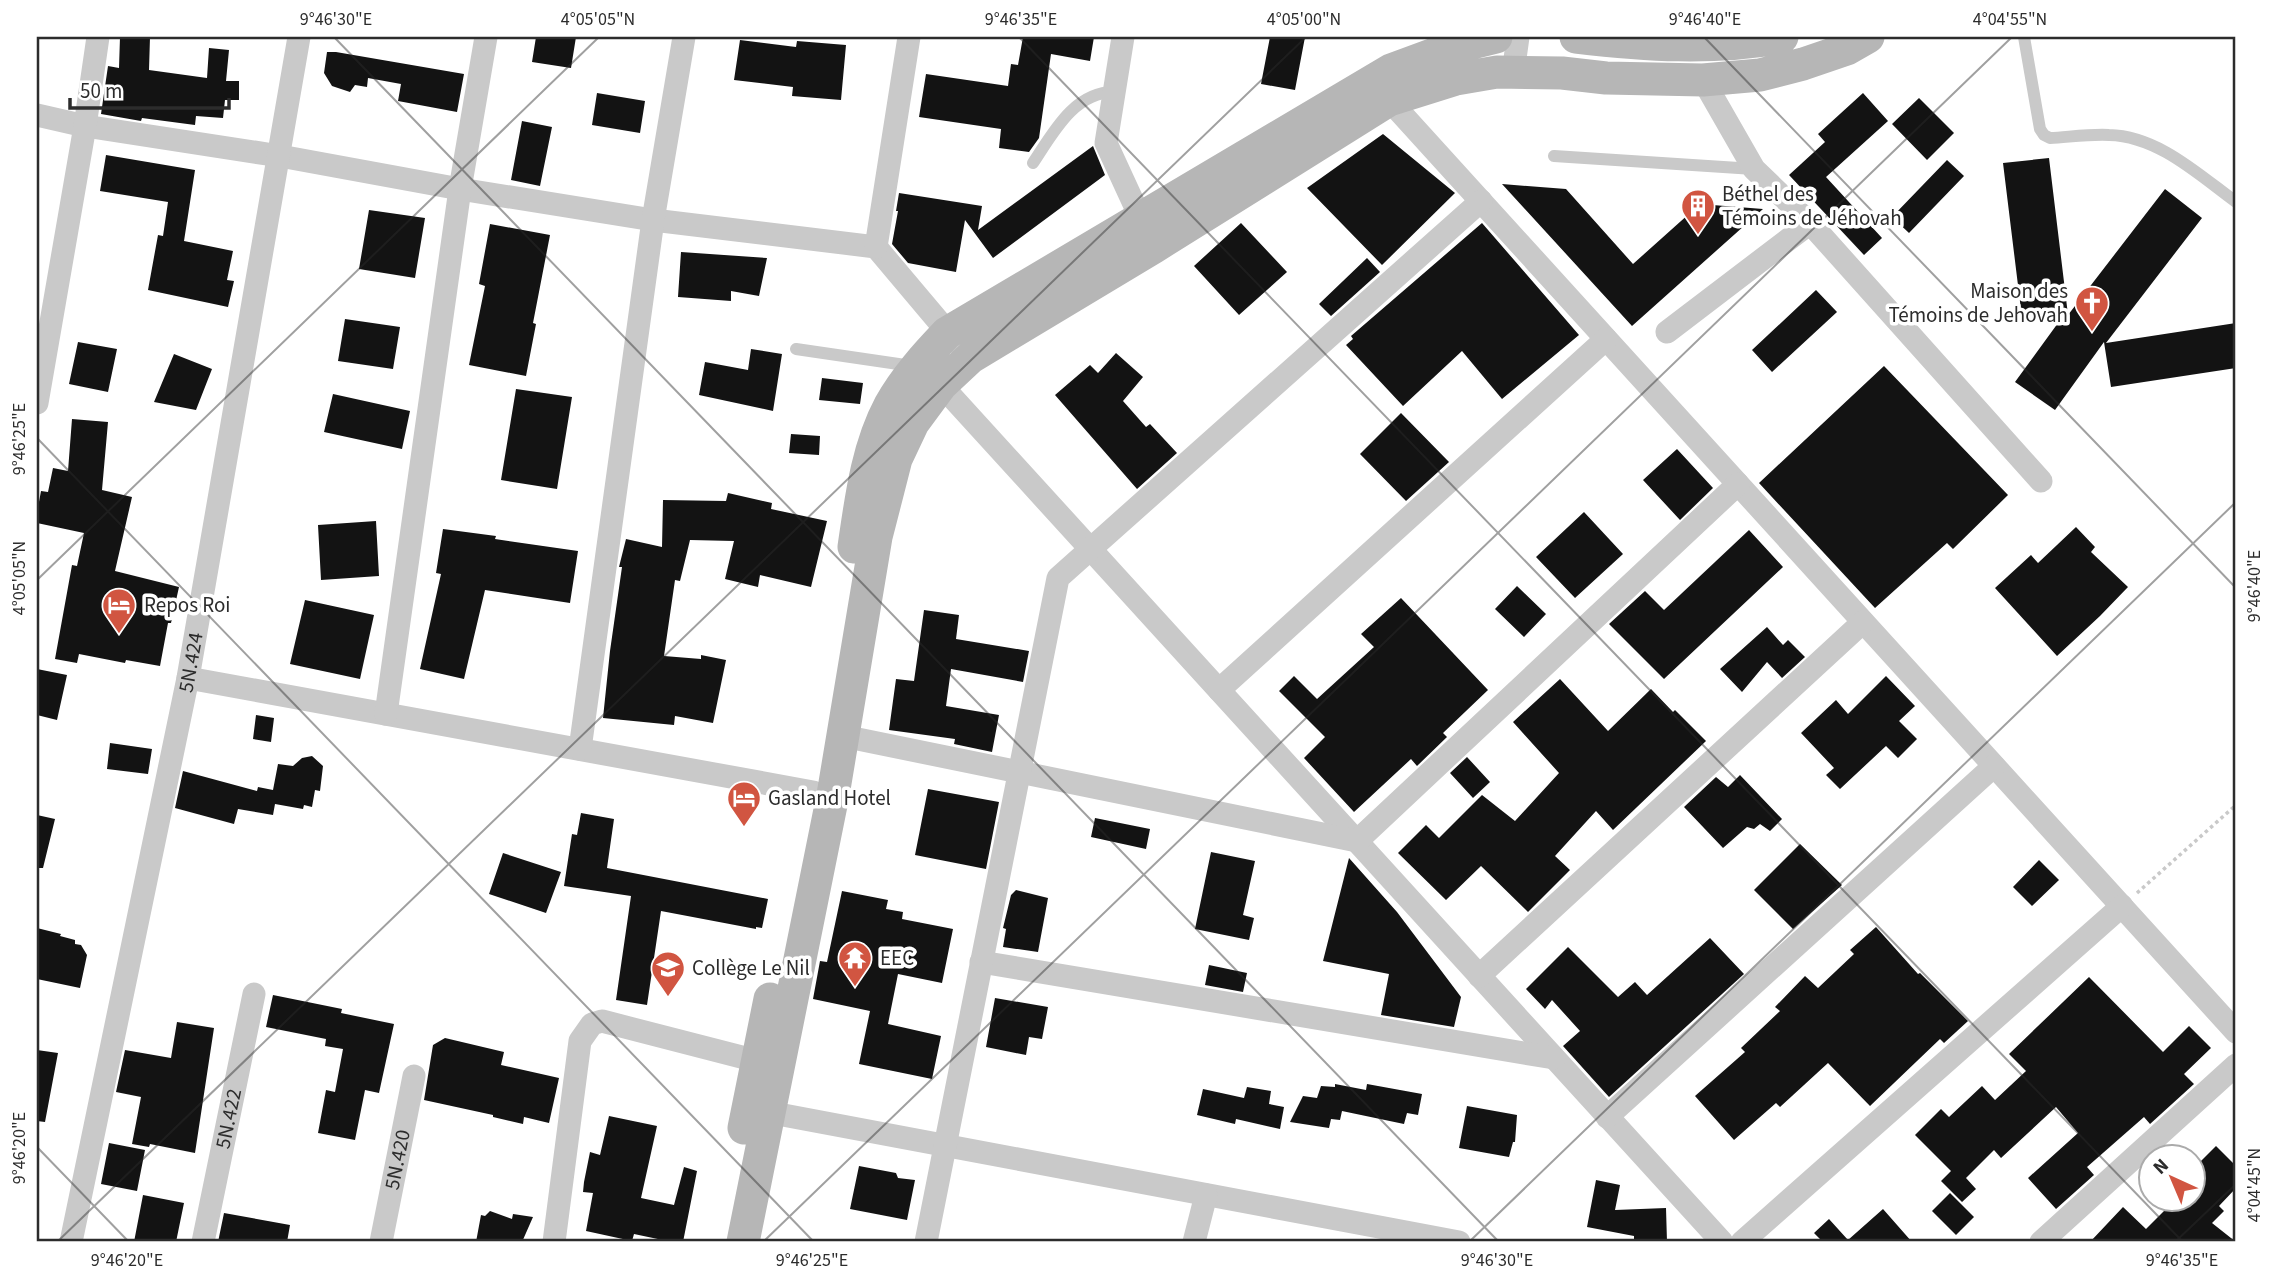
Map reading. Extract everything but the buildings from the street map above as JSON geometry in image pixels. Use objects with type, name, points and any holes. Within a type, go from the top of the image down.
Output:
[{"type":"main road","points":[[743,1242],[759,1110],[757,1061],[813,792],[865,476],[890,406],[928,376],[971,356],[1147,233],[1391,70],[1448,49],[1496,37]]},
{"type":"main road","points":[[1576,37],[1694,46],[1757,42],[1782,37]]},
{"type":"main road","points":[[722,1242],[759,1110],[833,795],[876,537],[896,459],[913,423],[928,376],[947,333],[1147,233],[1389,100],[1457,79],[1497,72],[1703,80],[1760,75],[1846,49],[1868,37]]},
{"type":"street","points":[[37,403],[98,37]]},
{"type":"street","name":"5N.424","points":[[71,1242],[188,678],[299,37]]},
{"type":"street","points":[[386,714],[460,189],[486,37]]},
{"type":"street","points":[[580,749],[653,220],[684,37]]},
{"type":"street","points":[[876,247],[909,37]]},
{"type":"street","points":[[1123,37],[1106,143],[1147,233]]},
{"type":"street","points":[[1513,73],[1518,37]]},
{"type":"street","points":[[1703,80],[1754,169],[1810,223],[2040,481]]},
{"type":"street","points":[[1389,100],[2236,1032]]},
{"type":"street","points":[[37,115],[85,126],[280,156],[653,220],[876,247],[947,333],[971,356]]},
{"type":"street","points":[[926,1242],[1058,578],[1481,201]]},
{"type":"street","points":[[1667,332],[1810,223]]},
{"type":"street","points":[[1219,690],[1606,339]]},
{"type":"street","points":[[928,376],[1090,549],[1722,1242]]},
{"type":"street","points":[[1357,841],[1738,484]]},
{"type":"street","points":[[1479,976],[1863,622]]},
{"type":"street","points":[[188,678],[813,792]]},
{"type":"street","points":[[843,736],[1357,841]]},
{"type":"street","points":[[1607,1117],[1994,766]]},
{"type":"street","points":[[1742,1242],[2122,906]]},
{"type":"street","points":[[981,962],[1554,1058]]},
{"type":"street","name":"5N.422","points":[[203,1242],[254,994]]},
{"type":"street","points":[[554,1242],[580,1041],[592,1024],[602,1021],[757,1061]]},
{"type":"street","points":[[2041,1242],[2236,1065]]},
{"type":"street","name":"5N.420","points":[[381,1242],[414,1076]]},
{"type":"street","points":[[759,1110],[1446,1241]]},
{"type":"street","points":[[1194,1242],[1206,1195]]},
{"type":"lane","points":[[2024,37],[2040,129],[2044,135],[2050,138],[2111,135],[2146,142],[2175,158],[2236,202]]},
{"type":"lane","points":[[1033,163],[1063,119],[1079,103],[1103,92],[1114,92]]},
{"type":"lane","points":[[1554,156],[1754,169]]},
{"type":"lane","points":[[796,349],[928,376]]},
{"type":"path","points":[[2122,906],[2236,805]]},
{"type":"place","name":"Béthel des Témoins de Jéhovah","points":[[1698,236]]},
{"type":"place","name":"Maison des Témoins de Jehovah","points":[[2092,333]]},
{"type":"place","name":"Repos Roi","points":[[119,635]]},
{"type":"place","name":"Gasland Hotel","points":[[744,828]]},
{"type":"place","name":"EEC","points":[[855,988]]},
{"type":"place","name":"Collège Le Nil","points":[[668,998]]}]
